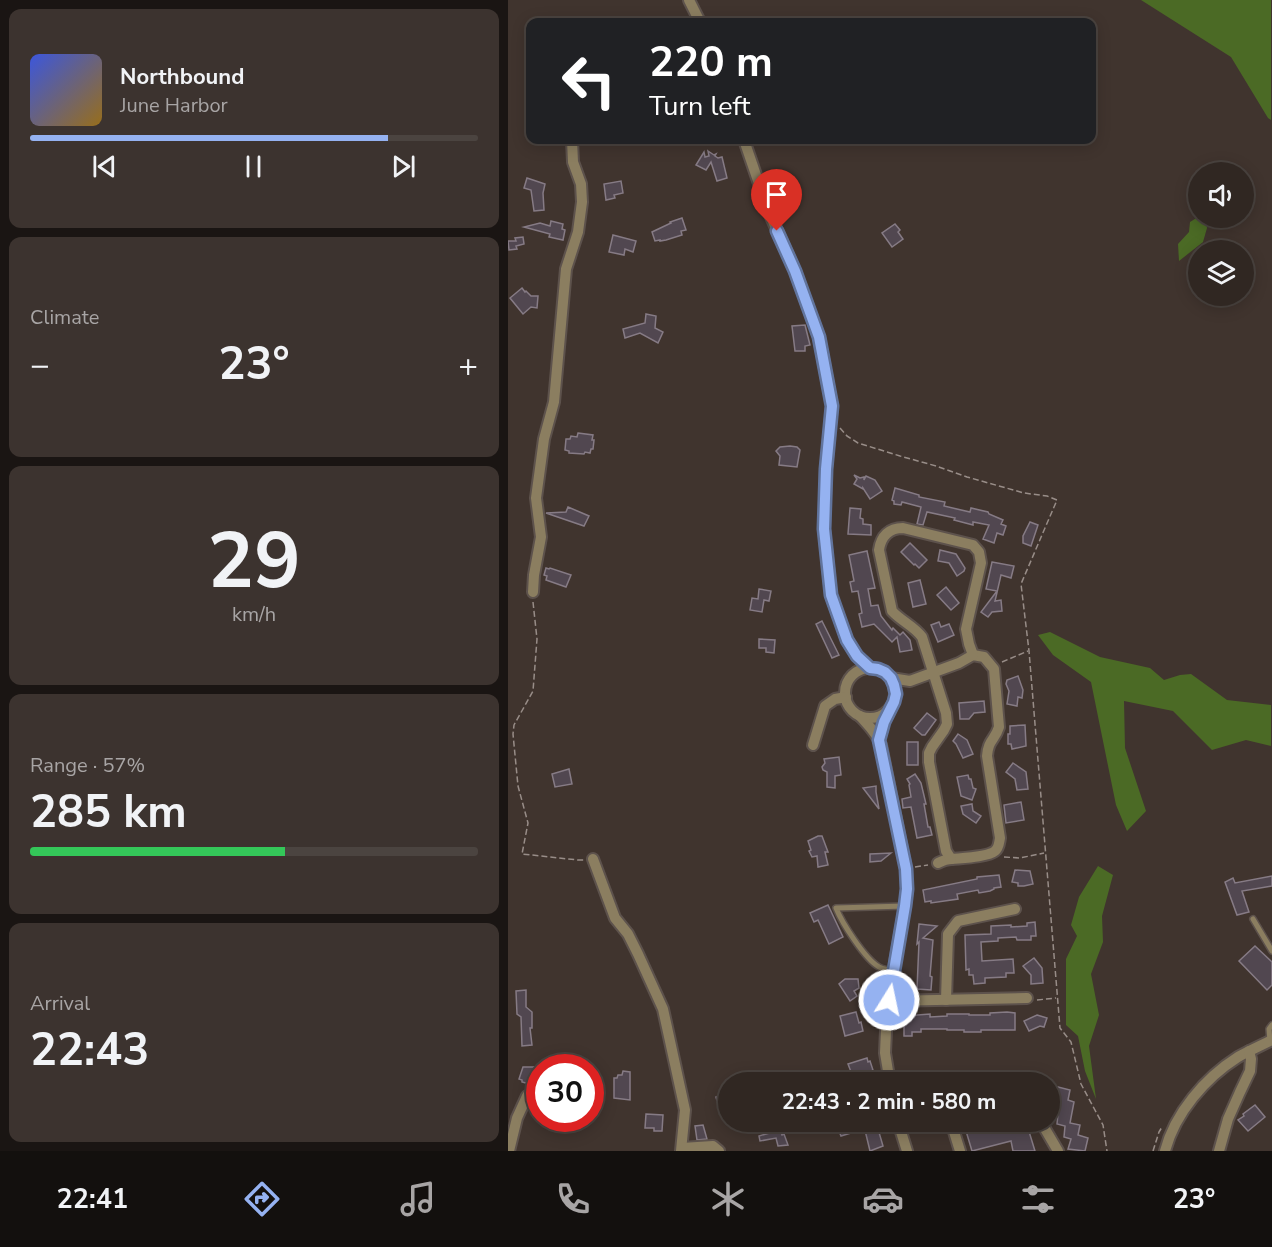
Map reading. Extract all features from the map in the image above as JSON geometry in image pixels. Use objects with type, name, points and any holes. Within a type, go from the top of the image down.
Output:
[{"type":"street","points":[[689,0],[698,18]]},
{"type":"street","points":[[533,592],[541,537],[536,498],[544,439],[554,402],[566,269],[578,231],[583,202],[581,184],[572,162],[572,144]]},
{"type":"street","points":[[745,144],[768,210],[795,271],[819,337],[832,406],[826,469],[824,529],[831,595],[847,640],[857,656],[870,668]]},
{"type":"street","points":[[951,859],[946,851],[929,762],[932,747],[947,724],[946,713],[922,637],[892,611],[878,550],[880,542],[888,531],[903,528],[973,545],[979,552],[981,563],[966,629],[973,655]]},
{"type":"street","points":[[852,649],[853,675]]},
{"type":"street","points":[[891,678],[910,681],[960,663],[973,655],[984,657],[994,669],[999,727],[988,745],[987,756],[1000,838],[999,844],[995,851],[938,863]]},
{"type":"street","points":[[879,740],[896,694],[891,678],[885,672],[870,668],[858,671],[848,681],[846,697],[848,705],[870,727],[879,740],[906,869],[907,889],[889,1000],[884,1053],[888,1072]]},
{"type":"street","points":[[860,716],[875,718],[883,715],[910,681]]},
{"type":"street","points":[[813,746],[825,706],[835,699],[846,697]]},
{"type":"street","points":[[593,859],[614,918],[628,934],[663,1009],[685,1110],[682,1149],[713,1146],[719,1151]]},
{"type":"street","points":[[946,1000],[948,934],[958,921],[1015,909]]},
{"type":"street","points":[[889,1000],[1027,998]]},
{"type":"street","points":[[1165,1151],[1181,1116],[1203,1085],[1224,1067],[1249,1051],[1271,1041]]},
{"type":"street","points":[[1219,1151],[1228,1119],[1250,1071],[1252,1059],[1249,1051]]},
{"type":"street","points":[[509,1151],[517,1118],[526,1096]]},
{"type":"street","points":[[901,1132],[907,1151]]},
{"type":"street","points":[[954,1132],[960,1151]]},
{"type":"street","points":[[1047,1132],[1058,1151]]},
{"type":"lane","points":[[894,970],[880,967],[866,955],[840,919],[836,908],[905,906]]},
{"type":"lane","points":[[1253,919],[1272,951]]},
{"type":"lane","points":[[1271,1041],[1269,1029],[1272,1024]]},
{"type":"path","points":[[830,421],[858,443],[967,477],[1057,500],[1021,584],[1029,651],[1060,1028],[1071,1042],[1081,1084],[1103,1125],[1107,1151]]},
{"type":"path","points":[[533,592],[537,639],[533,691],[514,725],[512,734],[518,786],[529,823],[522,854],[578,860],[593,859]]},
{"type":"path","points":[[991,664],[997,664],[1029,651]]},
{"type":"path","points":[[995,851],[999,857],[1020,858],[1045,852]]},
{"type":"path","points":[[906,869],[938,863]]},
{"type":"path","points":[[1027,998],[1032,1001],[1057,998]]},
{"type":"green space","points":[[1141,0],[1271,0],[1271,120],[1231,57]]},
{"type":"green space","points":[[1189,228],[1207,228],[1204,240],[1188,240],[1188,254],[1179,261],[1178,244],[1189,232]]},
{"type":"green space","points":[[1050,632],[1100,657],[1150,668],[1164,680],[1191,674],[1227,700],[1271,705],[1271,746],[1246,740],[1212,750],[1173,711],[1124,701],[1125,748],[1146,811],[1127,831],[1116,805],[1091,682],[1053,655],[1038,635]]},
{"type":"green space","points":[[1098,866],[1113,875],[1102,916],[1103,942],[1091,974],[1099,1015],[1089,1046],[1096,1099],[1085,1071],[1078,1036],[1066,1025],[1066,959],[1077,936],[1071,925],[1079,897]]},
{"type":"building","points":[[708,151],[716,154],[718,158],[722,157],[727,178],[717,181],[711,162],[706,170],[696,165],[704,152],[705,157],[709,156]]},
{"type":"building","points":[[527,178],[545,184],[544,210],[534,211],[531,190],[524,188]]},
{"type":"building","points":[[621,181],[623,193],[606,200],[604,184]]},
{"type":"building","points":[[682,218],[686,230],[681,231],[682,235],[655,241],[652,232]]},
{"type":"building","points":[[551,221],[563,224],[562,229],[565,230],[563,240],[524,227],[540,223],[550,226]]},
{"type":"building","points":[[895,224],[903,239],[892,247],[882,233]]},
{"type":"building","points":[[613,235],[636,241],[633,252],[625,249],[624,255],[609,252]]},
{"type":"building","points":[[523,237],[524,244],[516,246],[517,249],[509,250],[508,241],[516,241],[515,238]]},
{"type":"building","points":[[522,288],[531,296],[538,296],[537,308],[531,307],[523,314],[510,298]]},
{"type":"building","points":[[646,314],[656,316],[655,328],[663,332],[658,343],[640,333],[625,338],[623,329],[645,323]]},
{"type":"building","points":[[805,325],[810,345],[805,346],[805,351],[795,351],[792,326]]},
{"type":"building","points":[[578,433],[593,435],[593,449],[590,453],[569,453],[565,450],[566,439],[570,439],[571,436],[577,437]]},
{"type":"building","points":[[790,446],[800,450],[797,467],[779,465],[780,456],[776,451],[780,447]]},
{"type":"building","points":[[854,475],[864,477],[864,480],[866,476],[875,480],[882,491],[870,499],[863,488],[854,484],[857,479]]},
{"type":"building","points":[[895,488],[919,495],[919,497],[945,502],[944,506],[970,512],[971,508],[988,512],[1003,520],[1001,524],[1006,526],[1003,535],[997,533],[994,543],[983,539],[989,525],[973,522],[973,525],[954,520],[955,518],[927,512],[923,525],[917,524],[921,507],[902,502],[901,505],[894,504],[892,500]]},
{"type":"building","points":[[568,507],[589,516],[584,526],[546,513],[566,512]]},
{"type":"building","points":[[850,508],[861,509],[860,518],[863,519],[863,524],[871,525],[871,535],[848,534]]},
{"type":"building","points":[[1030,522],[1038,525],[1031,546],[1023,543],[1023,536]]},
{"type":"building","points":[[910,543],[927,560],[919,568],[901,552]]},
{"type":"building","points":[[940,550],[956,554],[965,568],[964,571],[957,576],[949,563],[938,561]]},
{"type":"building","points":[[867,551],[875,588],[868,589],[871,606],[878,605],[881,616],[892,630],[893,628],[900,635],[903,632],[910,640],[912,650],[900,652],[897,637],[892,642],[874,624],[862,627],[858,591],[852,592],[850,582],[854,581],[849,555]]},
{"type":"building","points":[[992,562],[1014,566],[1011,578],[1001,575],[995,601],[1001,600],[1002,611],[992,612],[988,617],[981,612],[997,591],[986,589]]},
{"type":"building","points":[[546,568],[571,575],[566,587],[546,580],[547,576],[544,575]]},
{"type":"building","points":[[920,580],[926,604],[913,607],[908,583]]},
{"type":"building","points":[[946,587],[959,603],[951,610],[937,595]]},
{"type":"building","points":[[759,589],[771,591],[769,601],[764,600],[762,612],[750,610],[752,598],[758,599]]},
{"type":"building","points":[[822,621],[839,655],[832,658],[816,624]]},
{"type":"building","points":[[939,622],[941,627],[949,624],[954,635],[938,642],[931,625]]},
{"type":"building","points":[[759,639],[775,640],[774,653],[766,652],[766,648],[759,648]]},
{"type":"building","points":[[1018,676],[1023,690],[1022,698],[1018,697],[1017,706],[1007,704],[1009,691],[1007,680]]},
{"type":"building","points":[[984,701],[985,712],[974,713],[969,719],[960,719],[959,703]]},
{"type":"building","points":[[927,713],[936,720],[925,735],[922,735],[914,728]]},
{"type":"building","points":[[1025,725],[1026,746],[1012,749],[1011,744],[1008,744],[1010,726]]},
{"type":"building","points":[[958,734],[967,740],[973,754],[963,758],[953,741]]},
{"type":"building","points":[[907,742],[918,742],[918,765],[907,765]]},
{"type":"building","points":[[839,757],[841,775],[835,776],[835,788],[827,787],[827,772],[822,767],[825,763],[824,759]]},
{"type":"building","points":[[1013,763],[1026,772],[1028,789],[1017,790],[1015,779],[1006,772]]},
{"type":"building","points":[[569,769],[572,784],[555,787],[552,774]]},
{"type":"building","points":[[915,774],[921,783],[928,827],[932,835],[917,838],[911,807],[903,808],[902,799],[911,797],[910,784],[907,779]]},
{"type":"building","points":[[968,775],[973,788],[976,789],[972,800],[961,796],[957,777]]},
{"type":"building","points":[[876,786],[876,792],[879,809],[863,788]]},
{"type":"building","points":[[1021,802],[1024,820],[1006,823],[1004,805]]},
{"type":"building","points":[[972,804],[973,811],[981,816],[976,823],[963,814],[961,806]]},
{"type":"building","points":[[822,836],[828,852],[825,852],[828,865],[818,867],[817,856],[812,857],[808,841]]},
{"type":"building","points":[[891,853],[881,861],[870,862],[870,854]]},
{"type":"building","points":[[1015,870],[1030,871],[1033,884],[1018,886],[1018,883],[1012,882]]},
{"type":"building","points":[[999,875],[1001,887],[979,893],[978,890],[957,894],[958,899],[925,902],[923,890],[977,879],[977,877]]},
{"type":"building","points":[[1272,876],[1272,886],[1242,891],[1249,912],[1237,915],[1225,882],[1233,878],[1235,883]]},
{"type":"building","points":[[828,905],[843,937],[829,944],[818,920],[814,922],[810,913]]},
{"type":"building","points":[[1035,922],[1036,936],[1031,936],[1031,940],[1017,940],[1016,937],[981,942],[982,961],[1013,959],[1014,973],[1006,973],[1006,977],[985,978],[985,983],[974,984],[973,975],[969,975],[969,969],[966,970],[965,935],[991,934],[991,926],[1027,926],[1027,923]]},
{"type":"building","points":[[919,924],[937,926],[923,938],[933,940],[931,990],[917,989]]},
{"type":"building","points":[[1255,946],[1272,962],[1272,985],[1267,990],[1239,961]]},
{"type":"building","points":[[1034,958],[1042,968],[1043,983],[1031,984],[1031,975],[1023,966]]},
{"type":"building","points":[[845,979],[858,979],[859,988],[854,991],[857,996],[850,1001],[839,984]]},
{"type":"building","points":[[526,990],[526,1007],[532,1012],[532,1028],[530,1028],[532,1045],[522,1046],[521,1017],[517,1014],[516,991]]},
{"type":"building","points":[[856,1012],[863,1031],[845,1036],[840,1016]]},
{"type":"building","points":[[990,1013],[1015,1013],[1015,1030],[964,1032],[964,1030],[921,1029],[921,1032],[912,1032],[912,1036],[904,1036],[904,1016],[990,1015]]},
{"type":"building","points":[[1037,1015],[1047,1018],[1044,1027],[1040,1026],[1029,1031],[1024,1021]]},
{"type":"building","points":[[867,1058],[873,1070],[871,1072],[851,1072],[848,1064]]},
{"type":"building","points":[[523,1067],[526,1067],[526,1083],[519,1079]]},
{"type":"building","points":[[623,1071],[630,1072],[630,1100],[614,1098],[614,1078],[622,1075]]},
{"type":"building","points":[[1060,1088],[1070,1090],[1068,1100],[1074,1102],[1070,1123],[1080,1125],[1078,1135],[1088,1138],[1085,1151],[1068,1149],[1071,1139],[1064,1137],[1065,1126],[1060,1125]]},
{"type":"building","points":[[1255,1105],[1265,1117],[1248,1131],[1238,1120]]},
{"type":"building","points":[[646,1114],[663,1115],[662,1131],[645,1128]]},
{"type":"building","points":[[703,1125],[707,1139],[697,1140],[695,1126]]},
{"type":"building","points":[[781,1132],[782,1135],[784,1134],[788,1145],[778,1146],[776,1138],[760,1141],[759,1136]]},
{"type":"building","points":[[839,1132],[851,1133],[841,1136]]},
{"type":"building","points":[[865,1132],[879,1132],[883,1146],[870,1151]]},
{"type":"building","points":[[966,1132],[1029,1132],[1035,1151],[1013,1151],[1011,1141],[972,1151]]},
{"type":"route","points":[[777,231],[795,271],[819,337],[832,406],[826,469],[824,529],[831,595],[852,649],[870,668],[885,672],[891,678],[896,694],[879,740],[906,869],[907,889],[889,1000]]}]
